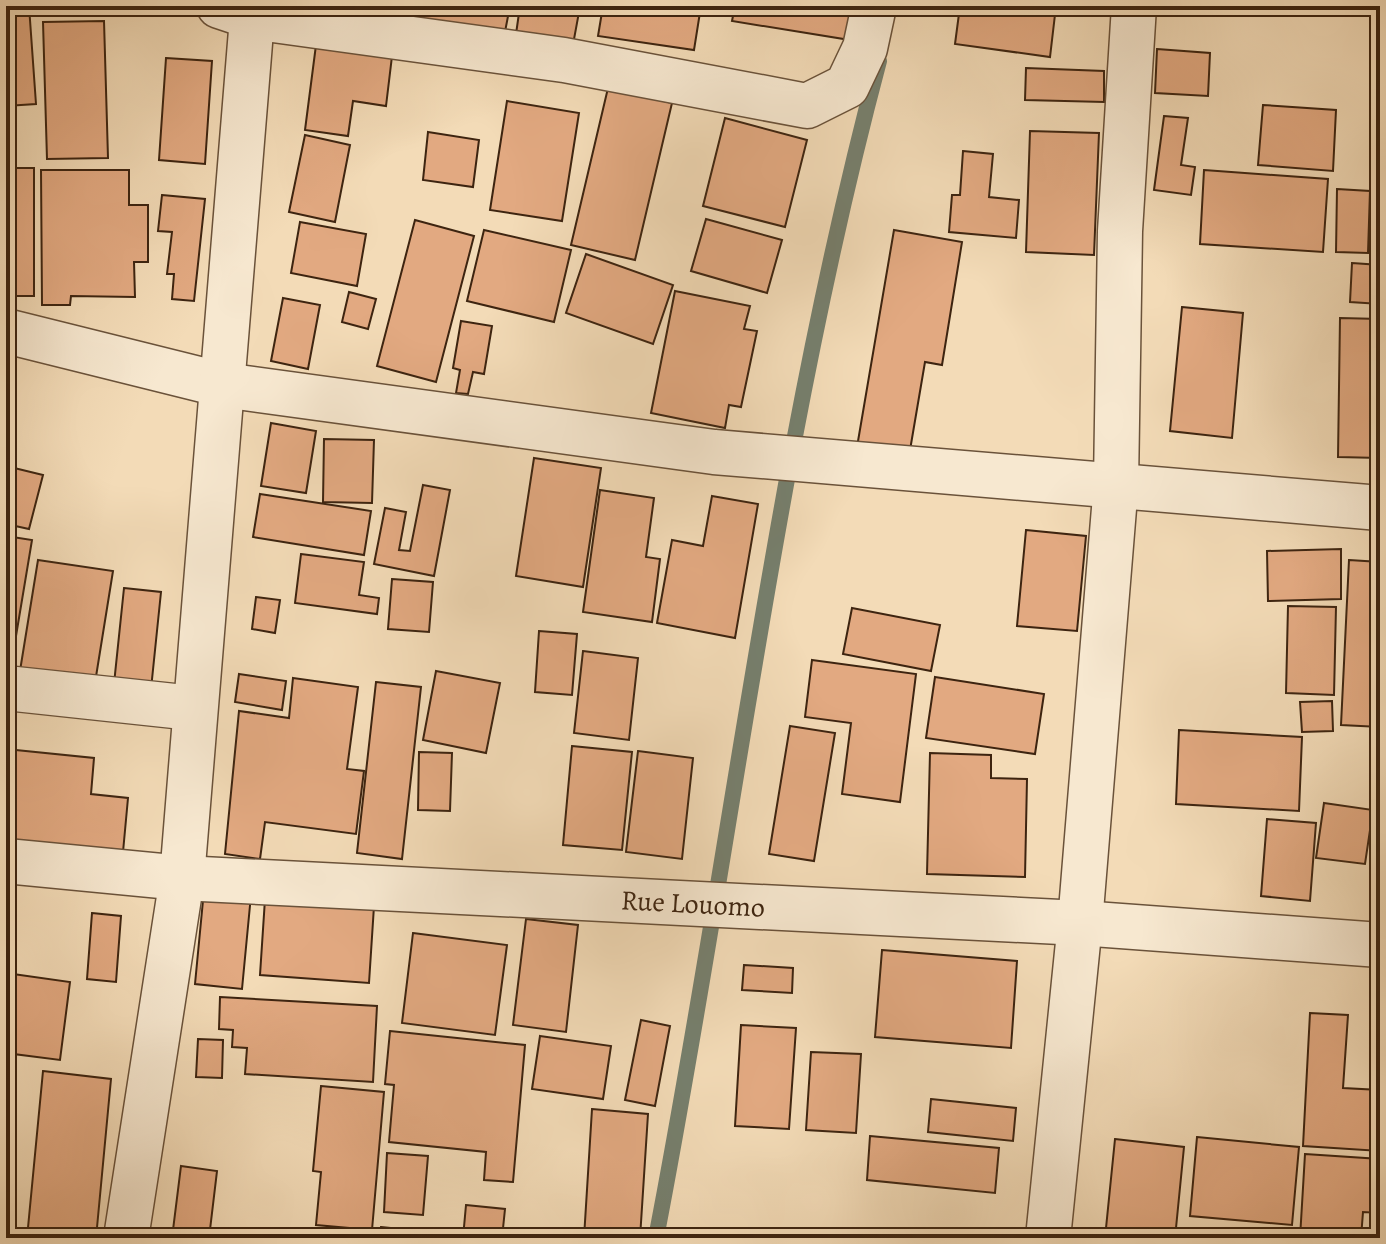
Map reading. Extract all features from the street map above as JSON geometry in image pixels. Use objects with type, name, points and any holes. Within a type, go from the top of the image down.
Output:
[{"type":"street","points":[[126,1238],[182,878],[193,708],[223,385],[241,10],[564,60],[807,106],[847,86],[865,48],[874,6]]},
{"type":"street","points":[[1048,1238],[1080,923],[1116,484],[1120,231],[1134,6]]},
{"type":"street","points":[[6,331],[223,385],[714,452],[1380,508]]},
{"type":"street","points":[[6,688],[193,708]]},
{"type":"street","name":"Rue Louomo","points":[[6,861],[182,878],[1080,923],[1380,945]]},
{"type":"building","points":[[6,6],[29,6],[36,104],[6,106]]},
{"type":"building","points":[[423,6],[510,6],[503,42],[420,27]]},
{"type":"building","points":[[520,6],[595,6],[594,14],[579,12],[572,50],[515,41]]},
{"type":"building","points":[[603,6],[701,6],[694,50],[598,36]]},
{"type":"building","points":[[735,6],[855,6],[850,40],[732,21]]},
{"type":"building","points":[[960,6],[1056,6],[1050,57],[955,44]]},
{"type":"building","points":[[104,21],[108,158],[47,159],[43,22]]},
{"type":"building","points":[[316,45],[392,56],[386,106],[353,101],[348,136],[305,130]]},
{"type":"building","points":[[1157,49],[1210,53],[1208,96],[1155,93]]},
{"type":"building","points":[[166,58],[212,61],[205,164],[159,160]]},
{"type":"building","points":[[1026,68],[1104,71],[1104,102],[1025,100]]},
{"type":"building","points":[[608,88],[672,103],[635,260],[571,245]]},
{"type":"building","points":[[507,101],[579,113],[562,221],[490,210]]},
{"type":"building","points":[[1263,105],[1336,110],[1333,171],[1258,165]]},
{"type":"building","points":[[1164,116],[1188,118],[1181,165],[1195,167],[1191,195],[1154,190]]},
{"type":"building","points":[[725,118],[807,140],[785,227],[703,206]]},
{"type":"building","points":[[1030,131],[1099,133],[1094,255],[1026,252]]},
{"type":"building","points":[[428,132],[479,140],[473,187],[423,180]]},
{"type":"building","points":[[305,135],[350,145],[335,222],[289,212]]},
{"type":"building","points":[[963,151],[993,154],[989,197],[1019,200],[1016,238],[949,232],[952,195],[960,195]]},
{"type":"building","points":[[6,168],[34,168],[34,296],[6,296]]},
{"type":"building","points":[[41,170],[129,170],[129,205],[148,205],[148,262],[134,262],[135,297],[71,296],[70,305],[42,305]]},
{"type":"building","points":[[1204,170],[1328,179],[1323,252],[1200,244]]},
{"type":"building","points":[[1337,189],[1370,191],[1368,253],[1336,252]]},
{"type":"building","points":[[162,195],[205,199],[194,301],[172,299],[174,274],[167,274],[172,232],[158,231]]},
{"type":"building","points":[[706,219],[782,240],[767,293],[691,271]]},
{"type":"building","points":[[415,220],[474,236],[436,382],[377,366]]},
{"type":"building","points":[[300,222],[366,234],[357,286],[291,273]]},
{"type":"building","points":[[484,230],[571,250],[554,322],[467,301]]},
{"type":"building","points":[[894,230],[962,242],[942,365],[925,362],[909,456],[857,447]]},
{"type":"building","points":[[586,254],[673,285],[653,344],[566,313]]},
{"type":"building","points":[[1352,263],[1380,265],[1380,304],[1350,302]]},
{"type":"building","points":[[675,291],[750,306],[744,329],[757,331],[741,407],[729,405],[725,428],[651,413]]},
{"type":"building","points":[[349,292],[376,299],[368,329],[342,322]]},
{"type":"building","points":[[283,298],[320,305],[308,369],[271,361]]},
{"type":"building","points":[[1182,307],[1243,313],[1232,438],[1170,431]]},
{"type":"building","points":[[1340,318],[1380,319],[1380,458],[1338,457]]},
{"type":"building","points":[[461,321],[492,326],[484,374],[473,372],[468,394],[456,393],[460,370],[453,368]]},
{"type":"building","points":[[271,423],[316,431],[306,493],[261,486]]},
{"type":"building","points":[[324,439],[374,440],[372,503],[323,502]]},
{"type":"building","points":[[534,458],[601,468],[583,587],[516,576]]},
{"type":"building","points":[[6,466],[43,475],[29,529],[6,524]]},
{"type":"building","points":[[423,485],[450,490],[434,576],[374,564],[385,508],[406,512],[399,550],[410,551]]},
{"type":"building","points":[[600,490],[654,498],[646,557],[660,559],[652,622],[583,612]]},
{"type":"building","points":[[260,494],[371,511],[364,555],[253,537]]},
{"type":"building","points":[[712,496],[758,504],[735,638],[657,623],[672,540],[703,546]]},
{"type":"building","points":[[1026,530],[1086,536],[1077,631],[1017,626]]},
{"type":"building","points":[[6,536],[32,540],[10,672],[6,671]]},
{"type":"building","points":[[1341,549],[1341,599],[1268,601],[1267,551]]},
{"type":"building","points":[[301,554],[364,562],[359,595],[379,598],[377,614],[295,603]]},
{"type":"building","points":[[38,560],[113,571],[94,689],[19,677]]},
{"type":"building","points":[[1349,560],[1380,562],[1380,727],[1341,725]]},
{"type":"building","points":[[392,579],[433,582],[429,632],[388,629]]},
{"type":"building","points":[[124,588],[161,592],[151,689],[114,684]]},
{"type":"building","points":[[256,597],[280,600],[275,633],[252,629]]},
{"type":"building","points":[[1288,606],[1336,607],[1334,695],[1286,693]]},
{"type":"building","points":[[852,608],[940,625],[931,671],[843,654]]},
{"type":"building","points":[[539,631],[577,634],[572,695],[535,692]]},
{"type":"building","points":[[583,651],[638,658],[629,740],[574,733]]},
{"type":"building","points":[[812,660],[916,674],[900,802],[842,794],[851,723],[805,717]]},
{"type":"building","points":[[436,671],[500,683],[486,753],[423,740]]},
{"type":"building","points":[[239,674],[286,681],[282,710],[235,702]]},
{"type":"building","points":[[935,677],[1044,694],[1035,754],[926,738]]},
{"type":"building","points":[[293,678],[358,687],[347,769],[364,771],[356,834],[265,822],[260,859],[225,854],[239,711],[289,718]]},
{"type":"building","points":[[376,682],[421,687],[402,859],[357,853]]},
{"type":"building","points":[[1332,701],[1333,731],[1302,732],[1300,702]]},
{"type":"building","points":[[790,726],[835,733],[814,861],[769,854]]},
{"type":"building","points":[[1179,730],[1302,737],[1299,811],[1176,804]]},
{"type":"building","points":[[1380,744],[1380,803],[1372,802]]},
{"type":"building","points":[[572,746],[632,752],[622,850],[563,845]]},
{"type":"building","points":[[6,749],[94,758],[91,794],[128,798],[123,852],[6,840]]},
{"type":"building","points":[[638,751],[693,758],[682,859],[626,852]]},
{"type":"building","points":[[419,752],[452,753],[450,811],[418,810]]},
{"type":"building","points":[[930,753],[991,755],[991,778],[1027,779],[1025,877],[927,874]]},
{"type":"building","points":[[1324,803],[1373,810],[1365,864],[1316,858]]},
{"type":"building","points":[[1267,819],[1316,823],[1310,901],[1261,896]]},
{"type":"building","points":[[204,890],[251,895],[242,989],[195,984]]},
{"type":"building","points":[[265,899],[374,906],[369,983],[260,975]]},
{"type":"building","points":[[92,913],[121,916],[116,982],[87,979]]},
{"type":"building","points":[[526,919],[578,925],[566,1032],[513,1025]]},
{"type":"building","points":[[413,933],[507,945],[495,1035],[402,1023]]},
{"type":"building","points":[[882,950],[1017,961],[1011,1048],[875,1037]]},
{"type":"building","points":[[744,965],[793,968],[792,993],[742,990]]},
{"type":"building","points":[[6,973],[70,982],[60,1060],[6,1053]]},
{"type":"building","points":[[220,997],[377,1006],[373,1082],[245,1074],[247,1048],[232,1047],[233,1030],[219,1029]]},
{"type":"building","points":[[1310,1013],[1348,1015],[1343,1088],[1380,1090],[1380,1151],[1303,1146]]},
{"type":"building","points":[[641,1020],[670,1026],[655,1106],[625,1100]]},
{"type":"building","points":[[741,1025],[796,1028],[789,1129],[735,1126]]},
{"type":"building","points":[[390,1031],[525,1045],[513,1182],[484,1180],[486,1152],[389,1142],[394,1085],[385,1084]]},
{"type":"building","points":[[540,1036],[611,1046],[603,1099],[532,1089]]},
{"type":"building","points":[[198,1039],[223,1040],[222,1078],[196,1077]]},
{"type":"building","points":[[811,1052],[861,1054],[856,1133],[806,1130]]},
{"type":"building","points":[[43,1071],[111,1079],[96,1238],[27,1238]]},
{"type":"building","points":[[321,1086],[384,1092],[372,1230],[316,1225],[321,1172],[313,1171]]},
{"type":"building","points":[[931,1099],[1016,1108],[1013,1141],[928,1132]]},
{"type":"building","points":[[592,1109],[648,1114],[640,1238],[584,1238]]},
{"type":"building","points":[[870,1136],[999,1148],[995,1193],[867,1180]]},
{"type":"building","points":[[6,1137],[13,1139],[6,1184]]},
{"type":"building","points":[[1197,1137],[1299,1147],[1292,1225],[1190,1216]]},
{"type":"building","points":[[1115,1139],[1184,1147],[1175,1238],[1105,1238]]},
{"type":"building","points":[[387,1153],[428,1156],[423,1215],[384,1212]]},
{"type":"building","points":[[1305,1154],[1380,1159],[1380,1213],[1363,1212],[1361,1238],[1300,1238]]},
{"type":"building","points":[[181,1166],[217,1171],[209,1238],[172,1238]]},
{"type":"building","points":[[466,1205],[505,1209],[502,1238],[463,1238]]},
{"type":"building","points":[[381,1227],[409,1230],[409,1238],[380,1238]]},
{"type":"waterway","points":[[656,1238],[783,500],[843,206],[879,61]]}]
